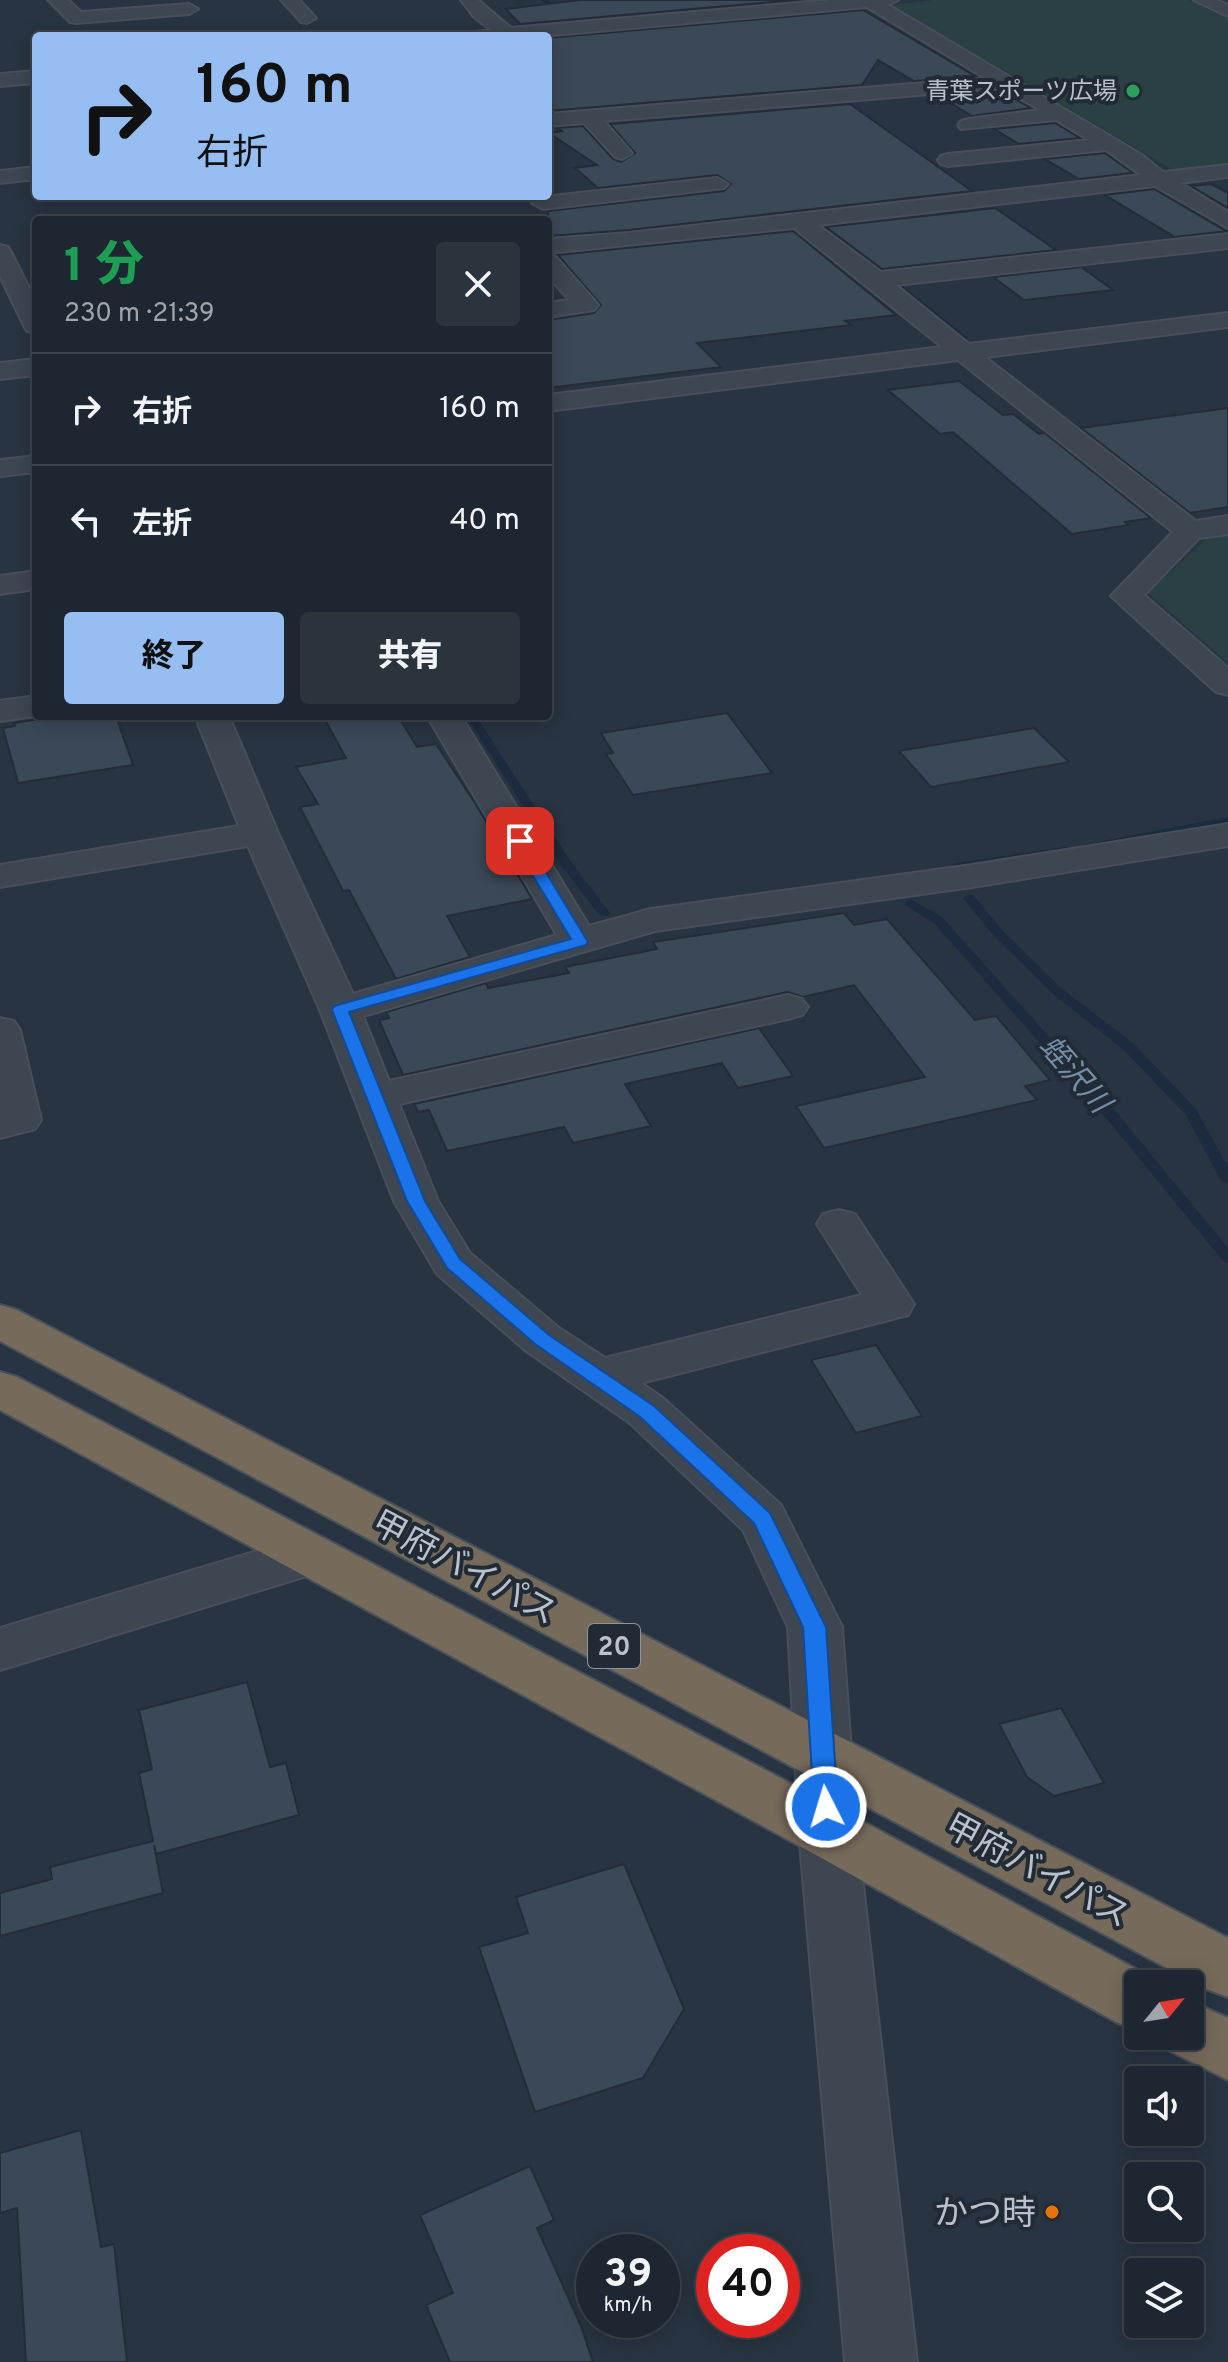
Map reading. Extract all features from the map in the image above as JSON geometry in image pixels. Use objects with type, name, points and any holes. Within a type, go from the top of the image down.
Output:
[{"type":"highway","name":"甲府バイパス","points":[[0,1321],[1228,1969]]},
{"type":"highway","name":"20","points":[[0,1389],[307,1556],[828,1832],[1124,1994]]},
{"type":"highway","points":[[1204,2038],[1228,2051]]},
{"type":"street","points":[[56,0],[69,8],[76,18],[189,9]]},
{"type":"street","points":[[289,0],[307,18]]},
{"type":"street","points":[[469,0],[480,13],[505,32]]},
{"type":"street","points":[[756,0],[773,11]]},
{"type":"street","points":[[533,32],[890,0]]},
{"type":"street","points":[[1202,0],[1228,11]]},
{"type":"street","points":[[871,2],[1110,144],[1159,179],[1228,221]]},
{"type":"street","points":[[0,80],[32,77]]},
{"type":"street","points":[[689,104],[818,98],[846,105],[1004,82]]},
{"type":"street","points":[[552,120],[689,104],[823,83],[846,105]]},
{"type":"street","points":[[968,125],[1059,114]]},
{"type":"street","points":[[588,116],[622,153]]},
{"type":"street","points":[[948,160],[1110,144]]},
{"type":"street","points":[[552,246],[1228,171]]},
{"type":"street","points":[[0,177],[32,173]]},
{"type":"street","points":[[543,203],[717,184]]},
{"type":"street","points":[[666,190],[705,231]]},
{"type":"street","points":[[808,219],[963,352],[1190,531]]},
{"type":"street","points":[[876,280],[1228,241]]},
{"type":"street","points":[[0,252],[20,300],[32,320]]},
{"type":"street","points":[[552,267],[586,305],[552,309]]},
{"type":"street","points":[[552,403],[1228,320]]},
{"type":"street","points":[[0,371],[32,367]]},
{"type":"street","points":[[0,468],[32,464]]},
{"type":"street","points":[[1228,525],[1190,531],[1126,596],[1228,685]]},
{"type":"street","points":[[0,585],[32,581]]},
{"type":"street","points":[[0,711],[32,707]]},
{"type":"street","points":[[214,720],[260,833],[340,1010],[416,1201],[453,1263],[542,1339],[647,1411],[763,1519],[815,1627],[828,1832],[881,2362]]},
{"type":"street","points":[[446,720],[580,942]]},
{"type":"street","points":[[0,876],[260,833]]},
{"type":"street","points":[[340,1010],[651,920],[972,876],[1228,835]]},
{"type":"street","points":[[375,1097],[788,1007]]},
{"type":"street","points":[[0,1030],[20,1120],[0,1125]]},
{"type":"street","points":[[597,1377],[891,1304],[839,1224]]},
{"type":"street","points":[[0,1649],[307,1556]]},
{"type":"green space","name":"青葉スポーツ広場","points":[[933,0],[1189,0],[1228,16],[1228,165],[1175,171],[891,5]]},
{"type":"green space","points":[[1228,531],[1228,663],[1148,593],[1213,533]]},
{"type":"building","points":[[580,0],[797,0],[520,24],[506,9]]},
{"type":"building","points":[[863,10],[975,76],[914,81],[878,60],[862,85],[552,111],[552,38]]},
{"type":"building","points":[[1001,91],[1031,108],[972,116],[939,96]]},
{"type":"building","points":[[850,104],[972,191],[629,230],[552,236],[552,216],[548,216],[548,211],[724,191],[731,184],[717,175],[598,188],[575,168],[597,165],[552,133],[562,131],[558,128],[583,126],[613,159],[621,162],[635,153],[610,124]]},
{"type":"building","points":[[1055,123],[1080,138],[1019,144],[994,129]]},
{"type":"building","points":[[1105,153],[1133,173],[1079,179],[1045,159]]},
{"type":"building","points":[[1211,184],[1228,193],[1228,208],[1191,186]]},
{"type":"building","points":[[1154,189],[1228,231],[1175,237],[1105,195]]},
{"type":"building","points":[[995,208],[1056,250],[882,269],[826,227]]},
{"type":"building","points":[[793,231],[896,315],[845,321],[851,325],[697,343],[721,367],[552,388],[552,319],[594,313],[601,305],[558,255]]},
{"type":"building","points":[[1081,267],[1113,290],[1024,300],[993,277]]},
{"type":"building","points":[[959,381],[1003,415],[1013,414],[1039,434],[1045,433],[1151,518],[1125,522],[1129,525],[1072,534],[953,432],[940,434],[888,390]]},
{"type":"building","points":[[1228,408],[1228,507],[1190,513],[1081,428]]},
{"type":"building","points":[[727,713],[772,773],[633,795],[606,754],[613,753],[601,733]]},
{"type":"building","points":[[33,720],[117,720],[133,765],[18,783],[3,728],[15,726],[14,723]]},
{"type":"building","points":[[325,720],[400,720],[417,747],[436,744],[475,803],[532,899],[447,916],[470,957],[396,979],[349,890],[343,891],[300,807],[318,804],[296,767],[346,758]]},
{"type":"building","points":[[1034,728],[1069,762],[931,787],[899,751]]},
{"type":"building","points":[[844,913],[854,925],[887,919],[975,1020],[996,1016],[1050,1080],[1025,1086],[1037,1100],[824,1148],[796,1106],[925,1077],[854,985],[803,997],[787,992],[403,1075],[379,1020],[389,1018],[386,1012],[486,983],[488,988],[569,973],[565,967],[657,949],[653,942]]},
{"type":"building","points":[[759,1028],[793,1076],[738,1088],[722,1063],[625,1084],[651,1126],[573,1143],[564,1127],[447,1151],[429,1110],[418,1112],[414,1104]]},
{"type":"building","points":[[876,1345],[922,1416],[856,1433],[811,1360]]},
{"type":"building","points":[[247,1682],[270,1767],[286,1763],[299,1815],[156,1854],[154,1845],[163,1893],[0,1936],[0,1893],[52,1879],[50,1867],[153,1841],[139,1773],[152,1769],[139,1710]]},
{"type":"building","points":[[1061,1708],[1104,1783],[1054,1796],[1027,1777],[999,1724]]},
{"type":"building","points":[[624,1864],[684,2009],[643,2078],[535,2112],[479,1947],[528,1933],[516,1897]]},
{"type":"building","points":[[81,2130],[101,2247],[114,2244],[127,2362],[26,2362],[17,2208],[0,2213],[0,2153]]},
{"type":"building","points":[[530,2166],[554,2220],[537,2228],[576,2315],[576,2338],[585,2338],[593,2362],[450,2362],[426,2305],[453,2293],[420,2215]]},
{"type":"waterway","points":[[544,0],[605,44]]},
{"type":"waterway","points":[[791,197],[881,273]]},
{"type":"waterway","points":[[897,286],[964,339]]},
{"type":"waterway","name":"蛭沢川","points":[[474,720],[566,864],[604,913]]},
{"type":"waterway","points":[[1087,847],[1228,820]]},
{"type":"waterway","points":[[955,867],[1066,850]]},
{"type":"waterway","points":[[969,898],[997,932],[1057,991],[1129,1047],[1191,1112],[1228,1180]]},
{"type":"waterway","name":"蛭沢川","points":[[911,903],[938,920],[1112,1116],[1228,1258]]},
{"type":"place","name":"青葉スポーツ広場","points":[[1133,91]]},
{"type":"place","name":"かつ時","points":[[1052,2212]]},
{"type":"route","points":[[520,841],[580,942],[340,1010],[416,1201],[453,1263],[542,1339],[647,1411],[763,1519],[815,1627],[826,1807]]}]
